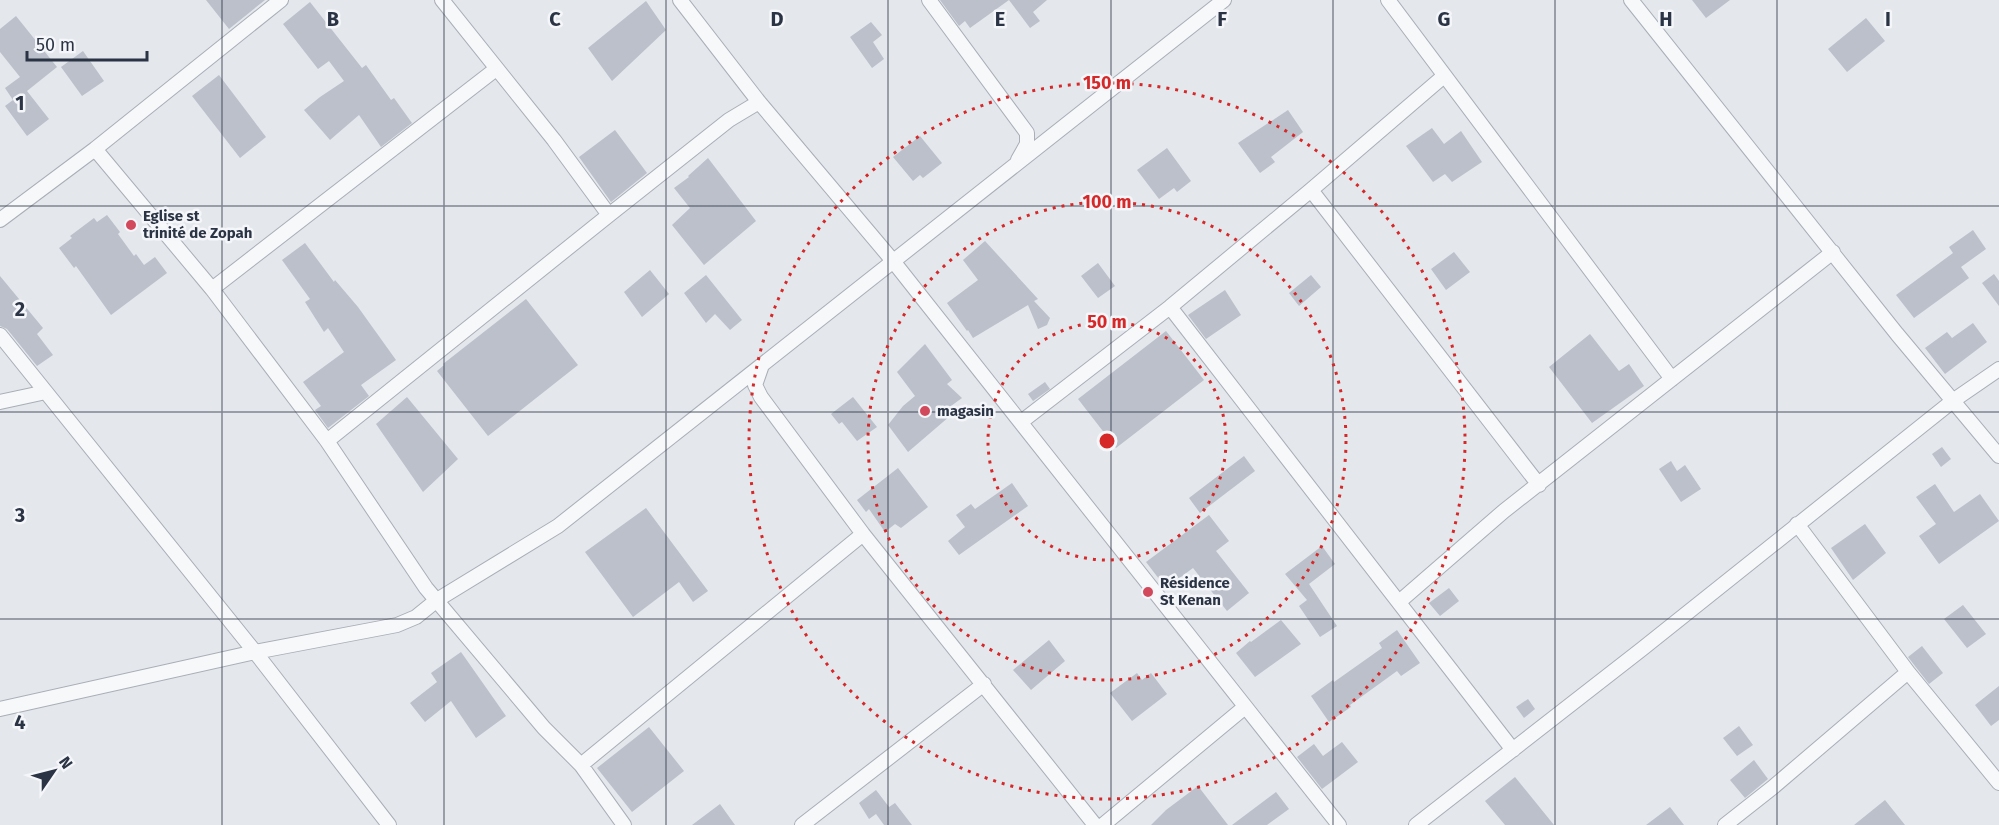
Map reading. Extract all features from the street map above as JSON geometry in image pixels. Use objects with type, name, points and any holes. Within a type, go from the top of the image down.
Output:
[{"type":"street","points":[[0,220],[95,148],[281,0]]},
{"type":"street","points":[[442,0],[496,69],[517,91],[609,214]]},
{"type":"street","points":[[680,0],[759,102],[893,261],[1339,825]]},
{"type":"street","points":[[929,0],[1027,133],[1027,144],[1016,165]]},
{"type":"street","points":[[0,709],[255,652],[397,624],[416,618],[437,600],[558,526],[1224,0]]},
{"type":"street","points":[[1388,0],[1672,379]]},
{"type":"street","points":[[1631,0],[1897,334],[1999,456]]},
{"type":"street","points":[[212,289],[496,69]]},
{"type":"street","points":[[1021,422],[1170,307],[1444,76]]},
{"type":"street","points":[[327,441],[609,214],[729,120],[759,102]]},
{"type":"street","points":[[95,148],[212,289],[327,441],[420,579],[544,728],[580,765],[624,825]]},
{"type":"street","points":[[1311,190],[1539,485]]},
{"type":"street","points":[[1399,602],[1504,511],[1833,252]]},
{"type":"street","points":[[1170,307],[1513,750]]},
{"type":"street","points":[[0,335],[255,652],[389,825]]},
{"type":"street","points":[[762,364],[755,385],[761,397],[864,534],[1095,825]]},
{"type":"street","points":[[1416,825],[1954,400],[1999,369]]},
{"type":"street","points":[[0,402],[46,392]]},
{"type":"street","points":[[1797,524],[1908,672],[1999,783]]},
{"type":"street","points":[[580,765],[864,534]]},
{"type":"street","points":[[1725,825],[1908,672]]},
{"type":"street","points":[[802,825],[984,684]]},
{"type":"street","points":[[1103,825],[1245,707]]},
{"type":"building","points":[[206,0],[265,0],[229,29]]},
{"type":"building","points":[[940,0],[1009,0],[970,28],[965,21],[959,26]]},
{"type":"building","points":[[1009,0],[1047,0],[1033,12],[1040,21],[1030,28]]},
{"type":"building","points":[[1692,0],[1730,0],[1706,18]]},
{"type":"building","points":[[646,1],[666,30],[612,81],[588,48]]},
{"type":"building","points":[[310,2],[362,68],[366,65],[391,100],[394,98],[412,123],[381,147],[359,115],[330,140],[304,110],[344,81],[329,61],[318,69],[283,24]]},
{"type":"building","points":[[16,16],[57,67],[27,91],[49,119],[27,136],[5,106],[13,100],[5,88],[20,77],[0,52],[0,29]]},
{"type":"building","points":[[1866,18],[1885,41],[1847,72],[1828,49]]},
{"type":"building","points":[[871,22],[882,35],[873,42],[884,59],[872,68],[850,37]]},
{"type":"building","points":[[83,51],[104,81],[82,96],[61,67]]},
{"type":"building","points":[[219,75],[266,137],[240,158],[192,96]]},
{"type":"building","points":[[1288,110],[1303,132],[1271,157],[1275,162],[1260,173],[1238,143]]},
{"type":"building","points":[[1432,128],[1444,144],[1461,131],[1482,162],[1452,182],[1445,174],[1433,182],[1406,146]]},
{"type":"building","points":[[615,130],[647,173],[611,202],[579,157]]},
{"type":"building","points":[[920,136],[942,163],[923,178],[920,175],[913,181],[893,157]]},
{"type":"building","points":[[1167,148],[1191,181],[1177,192],[1174,188],[1159,199],[1137,170]]},
{"type":"building","points":[[708,158],[756,221],[704,265],[672,225],[690,208],[674,188]]},
{"type":"building","points":[[107,215],[134,256],[136,254],[144,265],[155,257],[167,273],[111,315],[76,266],[74,268],[59,248],[72,238],[70,236],[94,218],[97,222]]},
{"type":"building","points":[[1973,230],[1986,249],[1961,267],[1969,278],[1914,318],[1896,295],[1953,253],[1949,247]]},
{"type":"building","points":[[985,241],[1038,299],[1034,301],[1050,318],[1047,325],[1038,329],[1028,305],[973,338],[967,331],[947,303],[978,280],[963,260]]},
{"type":"building","points":[[305,243],[334,282],[335,280],[358,307],[396,360],[361,385],[369,396],[328,428],[315,410],[321,406],[303,382],[344,352],[328,328],[324,332],[305,302],[310,299],[282,260]]},
{"type":"building","points":[[1454,252],[1470,272],[1446,290],[1431,269]]},
{"type":"building","points":[[1098,263],[1115,286],[1098,298],[1081,276]]},
{"type":"building","points":[[650,270],[669,294],[642,317],[624,292]]},
{"type":"building","points":[[1994,274],[1999,281],[1999,306],[1982,283]]},
{"type":"building","points":[[706,275],[742,320],[730,330],[715,314],[706,323],[684,293]]},
{"type":"building","points":[[1311,275],[1321,287],[1299,306],[1289,293]]},
{"type":"building","points":[[0,276],[43,328],[37,334],[53,355],[37,366],[7,329],[0,326]]},
{"type":"building","points":[[1225,290],[1241,315],[1206,339],[1188,315]]},
{"type":"building","points":[[526,299],[578,365],[488,436],[437,371]]},
{"type":"building","points":[[1973,323],[1987,342],[1945,374],[1925,348],[1947,332],[1952,338]]},
{"type":"building","points":[[1166,331],[1204,380],[1116,448],[1078,399]]},
{"type":"building","points":[[1590,334],[1619,371],[1629,364],[1644,386],[1592,423],[1549,367]]},
{"type":"building","name":"magasin","points":[[925,344],[952,380],[947,384],[962,398],[951,406],[950,416],[908,452],[888,425],[903,406],[915,396],[897,372]]},
{"type":"building","points":[[1045,382],[1050,389],[1033,401],[1028,394]]},
{"type":"building","points":[[407,397],[458,459],[423,492],[376,424]]},
{"type":"building","points":[[853,397],[877,427],[857,441],[842,422],[839,424],[831,414]]},
{"type":"building","points":[[1942,447],[1951,459],[1941,467],[1932,454]]},
{"type":"building","points":[[1244,456],[1255,471],[1200,513],[1189,498]]},
{"type":"building","points":[[1671,461],[1677,471],[1685,465],[1701,489],[1681,502],[1659,469]]},
{"type":"building","points":[[898,468],[928,507],[901,528],[895,524],[885,532],[869,509],[866,512],[857,500]]},
{"type":"building","points":[[1012,483],[1028,506],[959,555],[948,541],[965,527],[956,515],[971,504],[975,509]]},
{"type":"building","points":[[1935,484],[1954,512],[1980,494],[1999,521],[1939,564],[1919,536],[1936,524],[1916,497]]},
{"type":"building","points":[[646,508],[708,591],[693,602],[679,582],[633,617],[585,552]]},
{"type":"building","points":[[1209,515],[1229,541],[1216,551],[1249,593],[1227,611],[1193,568],[1166,588],[1146,562]]},
{"type":"building","points":[[1865,524],[1886,553],[1853,580],[1831,548]]},
{"type":"building","points":[[1322,546],[1335,564],[1309,584],[1337,626],[1320,637],[1299,606],[1307,600],[1285,574]]},
{"type":"building","points":[[1449,588],[1459,601],[1440,616],[1429,603]]},
{"type":"building","points":[[1963,605],[1986,634],[1967,648],[1944,619]]},
{"type":"building","points":[[1281,620],[1301,644],[1255,677],[1236,653]]},
{"type":"building","points":[[1397,630],[1420,663],[1401,676],[1397,671],[1329,722],[1311,696],[1382,648],[1379,643]]},
{"type":"building","points":[[1049,640],[1065,661],[1031,690],[1013,670]]},
{"type":"building","points":[[1922,646],[1943,673],[1929,684],[1908,657]]},
{"type":"building","points":[[461,652],[506,716],[476,738],[451,701],[425,722],[410,703],[437,682],[431,673]]},
{"type":"building","points":[[1137,673],[1142,680],[1151,673],[1167,694],[1132,721],[1110,693]]},
{"type":"building","points":[[1999,686],[1999,720],[1991,726],[1975,705]]},
{"type":"building","points":[[1528,699],[1535,709],[1524,718],[1516,707]]},
{"type":"building","points":[[1739,726],[1753,745],[1737,756],[1723,738]]},
{"type":"building","points":[[649,727],[684,771],[632,812],[597,768]]},
{"type":"building","points":[[1342,742],[1358,762],[1322,789],[1297,757],[1314,744],[1323,756]]},
{"type":"building","points":[[1754,760],[1768,779],[1745,798],[1730,780]]},
{"type":"building","points":[[1515,777],[1554,825],[1505,825],[1485,801]]},
{"type":"building","points":[[1198,786],[1228,825],[1151,825],[1166,810]]},
{"type":"building","points":[[876,790],[889,807],[895,803],[912,825],[884,825],[876,814],[869,819],[859,803]]},
{"type":"building","points":[[1276,792],[1289,809],[1267,825],[1232,825]]},
{"type":"building","points":[[1885,800],[1905,825],[1854,825]]},
{"type":"building","points":[[720,804],[735,825],[692,825]]},
{"type":"building","points":[[1670,807],[1684,825],[1646,825]]},
{"type":"place","name":"Eglise st trinité de Zopah","points":[[131,225]]},
{"type":"place","name":"magasin","points":[[925,411]]},
{"type":"place","name":"Résidence St Kenan","points":[[1148,592]]}]
